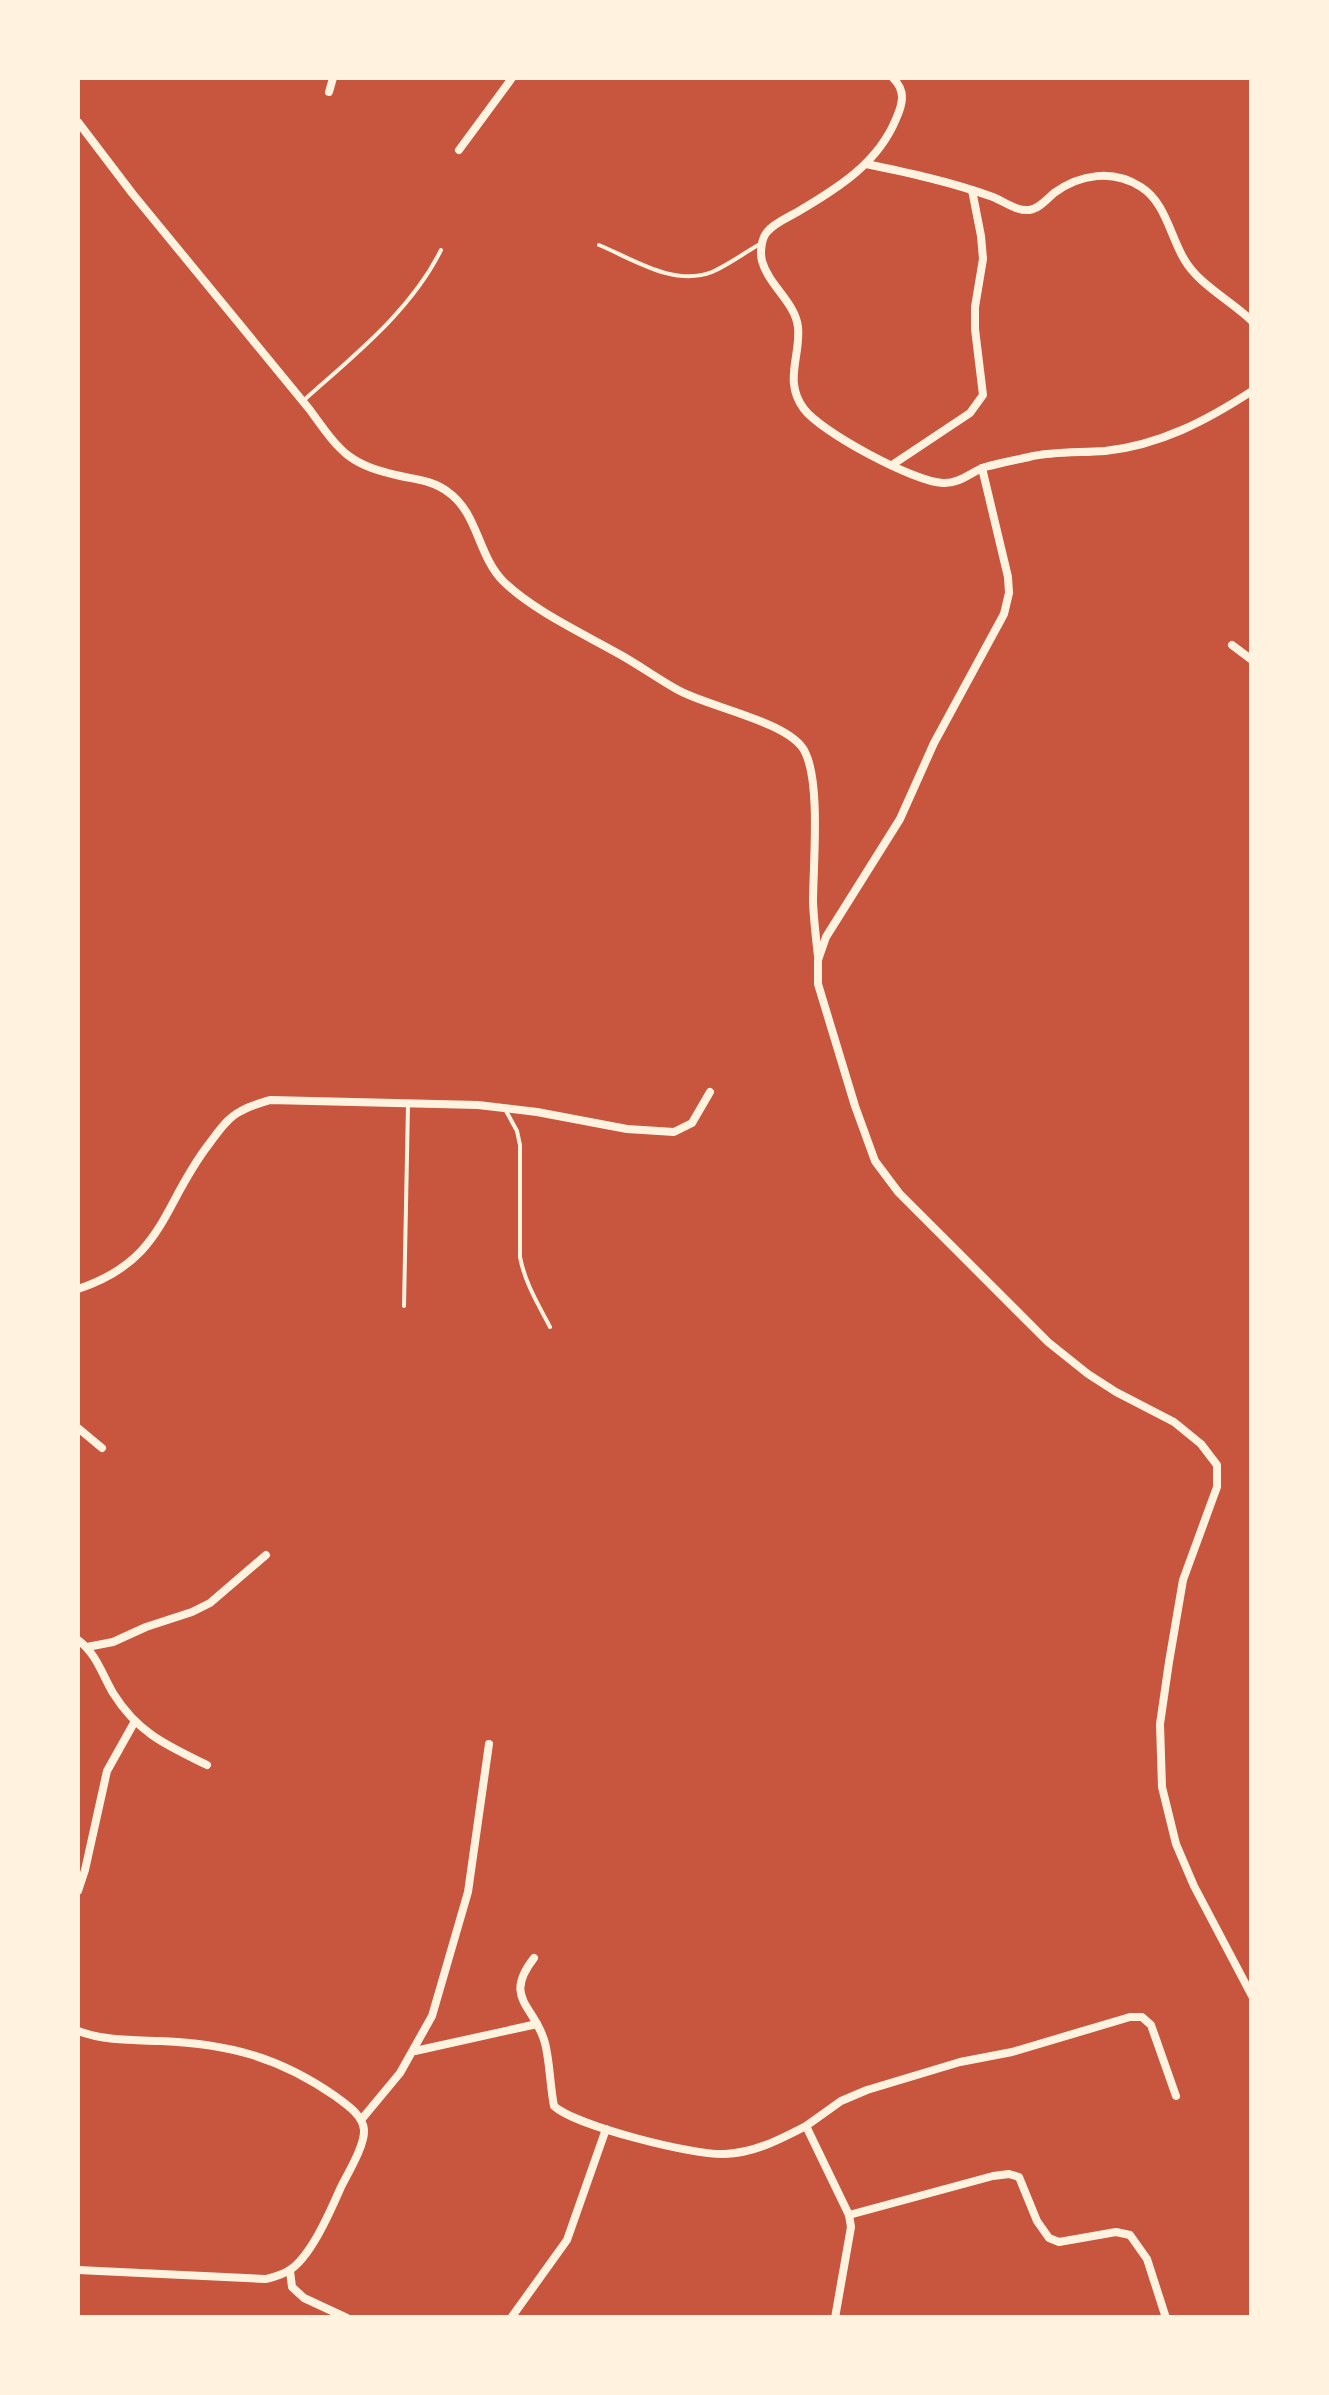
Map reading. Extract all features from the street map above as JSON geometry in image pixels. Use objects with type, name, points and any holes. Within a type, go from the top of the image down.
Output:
[{"type":"street","points":[[329,92],[333,78]]},
{"type":"street","points":[[459,150],[512,78]]},
{"type":"street","points":[[893,78],[903,93],[902,105],[894,126],[866,164],[767,232],[763,242],[763,265],[798,322],[793,379],[796,394],[804,410],[822,426],[920,478],[947,484],[982,468],[1039,454],[1107,450],[1176,434],[1252,391]]},
{"type":"street","points":[[78,122],[335,446],[351,460],[374,470],[433,483],[451,493],[476,529],[503,581],[547,614],[677,690],[759,720],[804,748],[812,768],[818,984],[854,1106],[875,1160],[898,1194],[1048,1342],[1116,1392],[1174,1422],[1201,1444],[1217,1465],[1217,1487],[1183,1580],[1160,1724],[1162,1787],[1176,1844],[1194,1886],[1252,1996]]},
{"type":"street","points":[[866,164],[941,179],[1028,210],[1076,180],[1106,175],[1132,182],[1157,202],[1191,270],[1252,321]]},
{"type":"street","points":[[892,465],[970,414],[983,394],[975,329],[981,236],[972,190]]},
{"type":"street","points":[[818,960],[826,937],[900,819],[934,742],[1004,614],[1010,593],[1008,577],[982,468]]},
{"type":"street","points":[[1232,645],[1252,660]]},
{"type":"street","points":[[78,1289],[134,1259],[152,1240],[203,1152],[227,1121],[242,1110],[270,1100],[478,1106],[537,1112],[627,1129],[674,1132],[692,1123],[710,1092]]},
{"type":"street","points":[[78,1428],[102,1448]]},
{"type":"street","points":[[87,1647],[113,1642],[210,1603],[266,1555]]},
{"type":"street","points":[[78,1640],[87,1647],[141,1729],[207,1765]]},
{"type":"street","points":[[78,1891],[108,1770],[134,1721]]},
{"type":"street","points":[[360,2120],[400,2073],[432,2016],[468,1892],[489,1744]]},
{"type":"street","points":[[534,1958],[521,1974],[520,1988],[545,2042],[554,2106],[563,2114],[606,2129],[705,2154],[729,2154],[777,2140],[806,2126],[841,2101],[868,2090],[1130,2018],[1142,2018],[1151,2025],[1176,2096]]},
{"type":"street","points":[[414,2051],[537,2024]]},
{"type":"street","points":[[78,2032],[123,2040],[206,2045],[273,2060],[312,2080],[351,2108],[364,2131],[309,2250],[290,2271],[266,2279],[78,2270]]},
{"type":"street","points":[[806,2126],[850,2215],[835,2318]]},
{"type":"street","points":[[511,2318],[567,2240],[606,2129]]},
{"type":"street","points":[[850,2215],[993,2176],[1019,2176],[1036,2221],[1050,2238],[1059,2242],[1116,2232],[1130,2235],[1148,2259],[1166,2318]]},
{"type":"street","points":[[290,2271],[292,2288],[304,2298],[347,2318]]},
{"type":"lane","points":[[599,245],[669,275],[685,277],[712,272],[763,242]]},
{"type":"lane","points":[[303,401],[392,316],[428,276],[441,250]]},
{"type":"lane","points":[[404,1306],[408,1104]]},
{"type":"lane","points":[[505,1109],[520,1145],[520,1256],[550,1327]]}]
